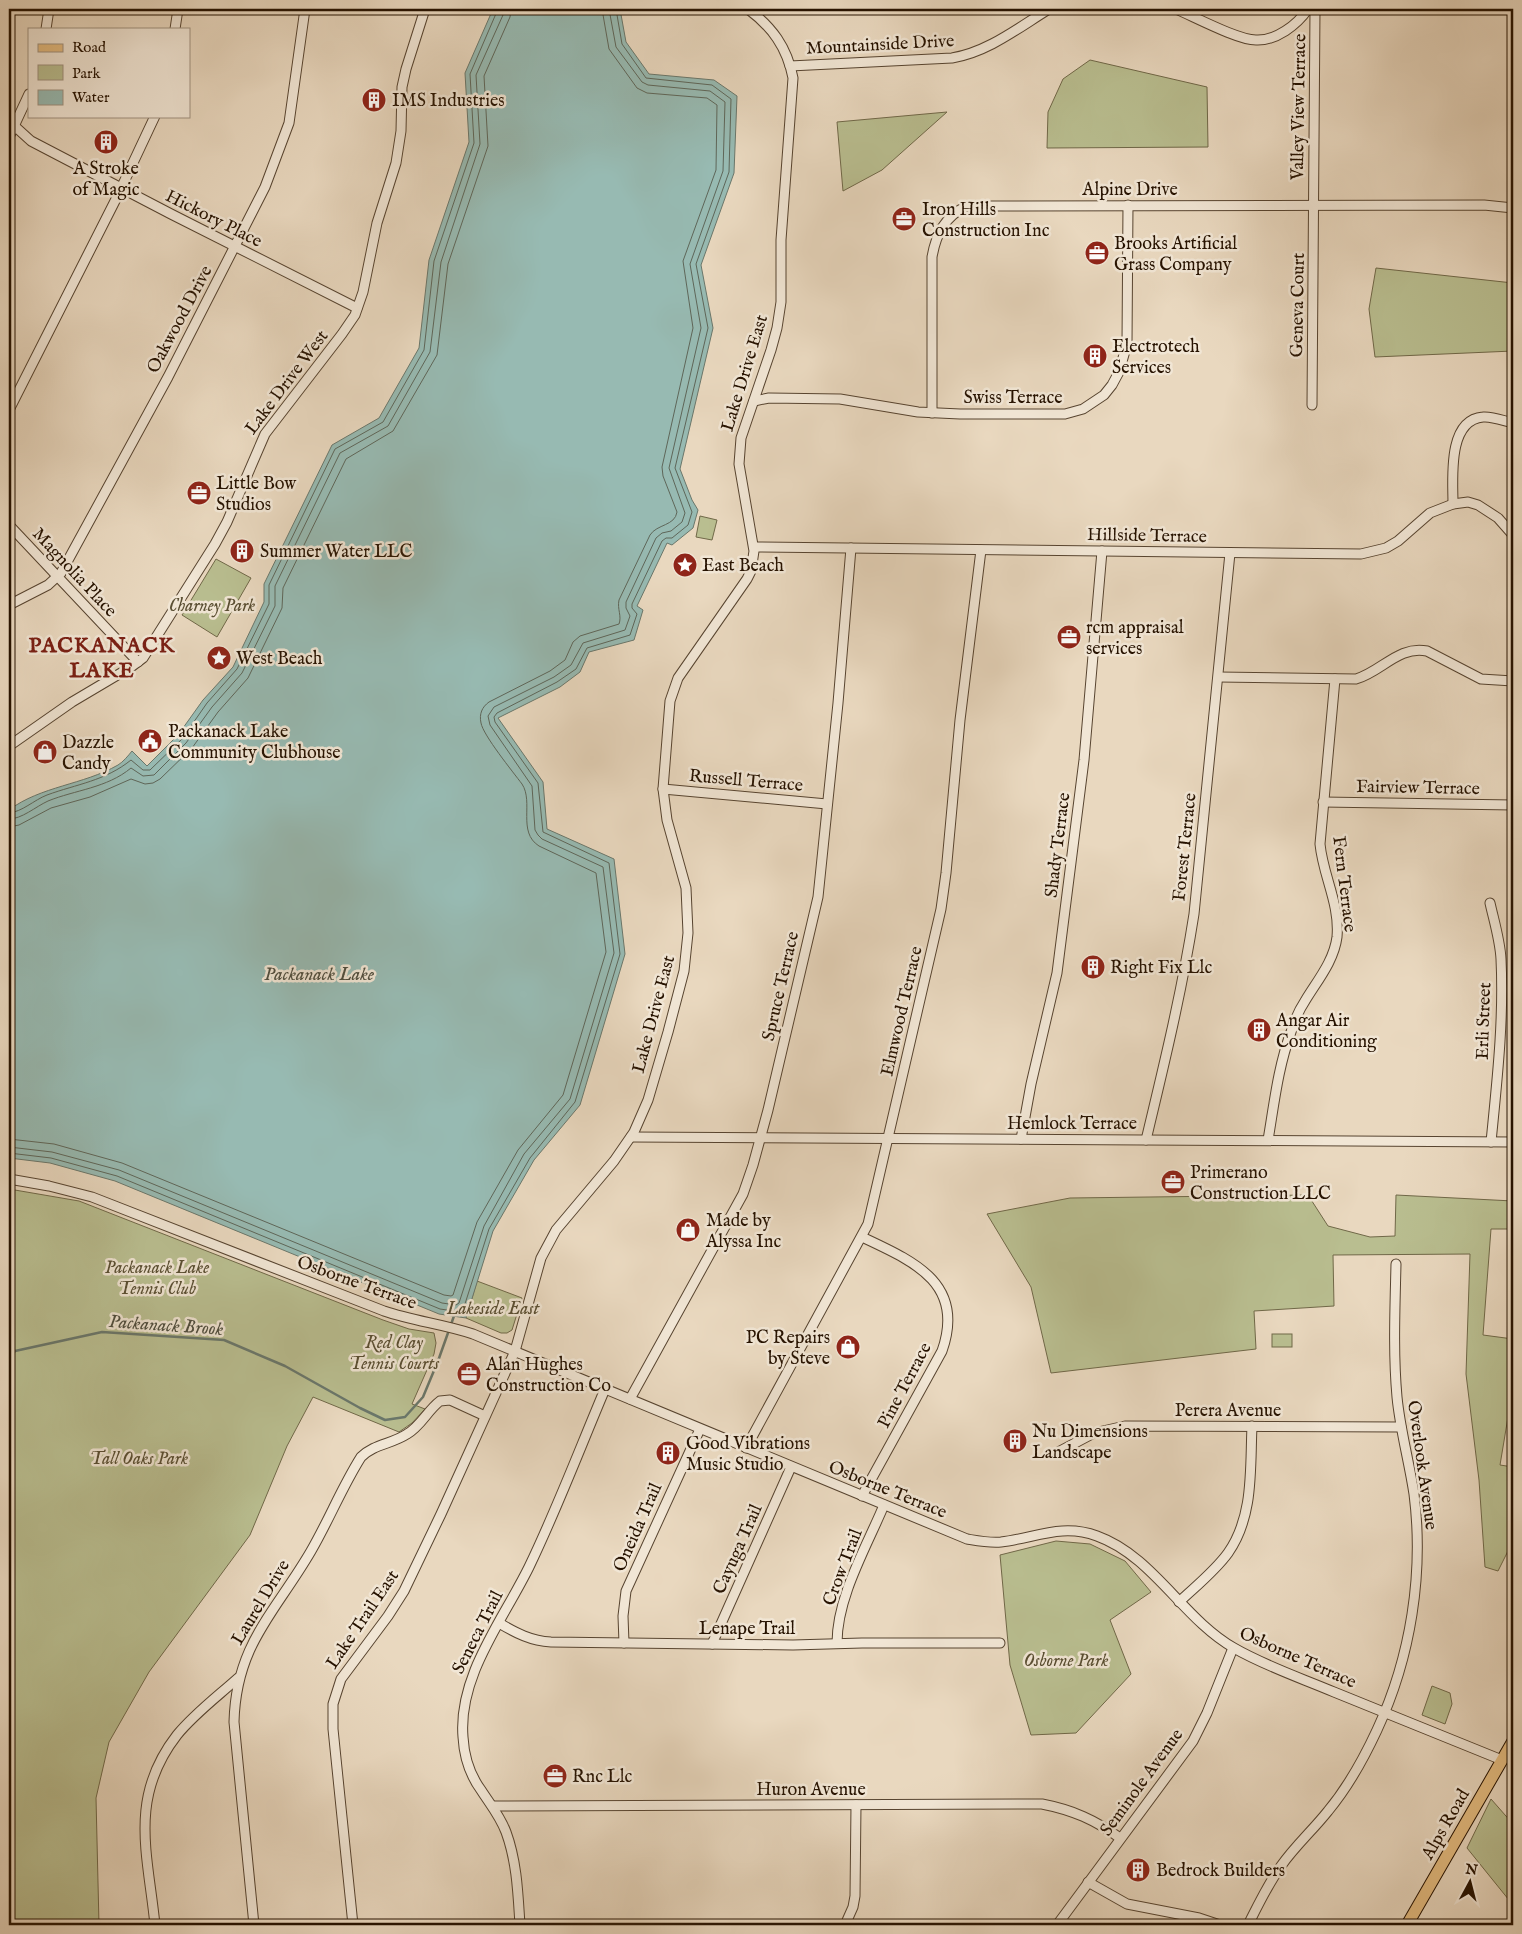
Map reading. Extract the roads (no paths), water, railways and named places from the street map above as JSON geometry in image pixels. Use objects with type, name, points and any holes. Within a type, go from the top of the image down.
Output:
[{"type":"main road","name":"Alps Road","points":[[1407,1925],[1513,1741]]},
{"type":"street","points":[[46,28],[49,9]]},
{"type":"street","points":[[175,28],[178,9]]},
{"type":"street","name":"Oakwood Drive","points":[[9,605],[48,585],[57,577],[168,377],[265,187],[289,123],[305,9]]},
{"type":"street","name":"Lake Drive West","points":[[9,746],[72,702],[138,662],[152,645],[227,522],[257,448],[265,434],[342,334],[357,308],[367,274],[377,223],[396,163],[402,131],[404,78],[425,9]]},
{"type":"street","name":"Lake Drive East","points":[[515,1351],[536,1273],[548,1243],[556,1230],[614,1161],[631,1137],[648,1100],[684,971],[688,933],[686,888],[667,820],[663,789],[669,710],[673,688],[678,678],[747,579],[753,561],[754,548],[739,451],[744,425],[778,328],[781,302],[781,240],[793,91],[790,66],[781,42],[763,20],[748,9]]},
{"type":"street","name":"Mountainside Drive","points":[[790,66],[952,58],[966,55],[993,44],[1049,9]]},
{"type":"street","points":[[1176,9],[1242,38],[1256,40],[1273,37],[1296,22],[1308,9]]},
{"type":"street","name":"Valley View Terrace","points":[[1314,205],[1315,9]]},
{"type":"street","points":[[9,137],[11,123],[28,96]]},
{"type":"street","points":[[9,410],[121,188],[153,118]]},
{"type":"street","name":"Hickory Place","points":[[11,123],[31,141],[357,308]]},
{"type":"street","name":"Alpine Drive","points":[[932,413],[932,257],[938,234],[950,216],[958,210],[976,205],[1484,205],[1513,208]]},
{"type":"street","name":"Swiss Terrace","points":[[754,401],[769,398],[840,399],[932,413],[1072,413],[1088,406],[1104,395],[1119,372],[1128,340],[1128,205]]},
{"type":"street","name":"Geneva Court","points":[[1312,405],[1314,205]]},
{"type":"street","points":[[1453,504],[1455,445],[1463,428],[1481,416],[1513,423]]},
{"type":"street","name":"Hillside Terrace","points":[[754,548],[1361,554],[1374,552],[1398,541],[1430,513],[1453,504],[1468,502],[1478,505],[1493,514],[1513,535]]},
{"type":"street","name":"Magnolia Place","points":[[9,525],[138,662]]},
{"type":"street","name":"Spruce Terrace","points":[[630,1399],[742,1194],[761,1137],[816,904],[838,703],[851,548]]},
{"type":"street","name":"Elmwood Terrace","points":[[746,1448],[868,1224],[941,909],[960,720],[980,550]]},
{"type":"street","name":"Shady Terrace","points":[[1021,1139],[1030,1084],[1058,973],[1084,760],[1102,551]]},
{"type":"street","name":"Forest Terrace","points":[[1146,1140],[1186,969],[1194,914],[1230,552]]},
{"type":"street","points":[[1218,677],[1356,679],[1365,676],[1401,653],[1418,649],[1427,651],[1481,679],[1513,681]]},
{"type":"street","name":"Fern Terrace","points":[[1268,1140],[1282,1067],[1291,1032],[1303,1004],[1331,958],[1337,939],[1333,897],[1321,858],[1320,844],[1335,679]]},
{"type":"street","name":"Russell Terrace","points":[[663,789],[827,804]]},
{"type":"street","name":"Fairview Terrace","points":[[1323,802],[1513,805]]},
{"type":"street","name":"Erli Street","points":[[1490,903],[1499,940],[1501,958],[1502,1012],[1491,1142]]},
{"type":"street","name":"Hemlock Terrace","points":[[631,1137],[1513,1142]]},
{"type":"street","name":"Osborne Terrace","points":[[9,1179],[49,1186],[92,1198],[384,1312],[473,1334],[955,1534],[982,1542],[1007,1541],[1044,1532],[1064,1530],[1097,1536],[1132,1556],[1211,1633],[1233,1648],[1269,1665],[1502,1760]]},
{"type":"street","name":"Pine Terrace","points":[[862,1237],[910,1262],[930,1277],[943,1294],[948,1316],[946,1340],[942,1351],[862,1496]]},
{"type":"street","name":"Overlook Avenue","points":[[1248,1925],[1270,1882],[1282,1864],[1330,1809],[1362,1759],[1385,1712],[1406,1648],[1415,1586],[1417,1555],[1414,1496],[1401,1427],[1395,1370],[1396,1264]]},
{"type":"street","name":"Lake Trail East","points":[[354,1925],[333,1722],[333,1704],[336,1691],[347,1669],[388,1616],[404,1591],[515,1351]]},
{"type":"street","name":"Seneca Trail","points":[[520,1925],[513,1853],[506,1831],[493,1806],[477,1784],[468,1763],[464,1747],[462,1720],[466,1695],[473,1671],[529,1566],[605,1389]]},
{"type":"street","name":"Laurel Drive","points":[[254,1925],[234,1722],[234,1705],[239,1677],[247,1654],[258,1632],[311,1551],[361,1457],[374,1447],[407,1434],[418,1426],[440,1400],[450,1400],[485,1416]]},
{"type":"street","name":"Perera Avenue","points":[[1060,1451],[1094,1433],[1125,1426],[1401,1427]]},
{"type":"street","points":[[1179,1602],[1224,1558],[1242,1525],[1250,1494],[1252,1426]]},
{"type":"street","name":"Oneida Trail","points":[[624,1643],[623,1616],[626,1591],[700,1429]]},
{"type":"street","name":"Cayuga Trail","points":[[712,1644],[791,1467]]},
{"type":"street","name":"Crow Trail","points":[[837,1643],[837,1628],[842,1603],[884,1505]]},
{"type":"street","name":"Lenape Trail","points":[[499,1623],[517,1634],[542,1642],[792,1645],[837,1643],[1000,1644]]},
{"type":"street","name":"Seminole Avenue","points":[[1057,1925],[1193,1741],[1208,1713],[1233,1648]]},
{"type":"street","points":[[155,1925],[144,1841],[149,1790],[162,1760],[178,1735],[239,1677]]},
{"type":"street","name":"Huron Avenue","points":[[493,1806],[1042,1804],[1073,1811],[1090,1818],[1120,1838]]},
{"type":"street","points":[[845,1925],[853,1907],[855,1896],[856,1805]]},
{"type":"street","points":[[1088,1882],[1127,1904],[1199,1918],[1220,1925]]},
{"type":"water","name":"Packanack Lake","points":[[493,9],[620,9],[626,42],[649,74],[714,80],[737,96],[734,173],[701,265],[713,328],[680,469],[698,510],[693,528],[672,545],[667,543],[637,606],[643,610],[634,640],[589,652],[580,672],[560,687],[498,718],[543,782],[547,829],[614,859],[625,954],[580,1105],[534,1160],[493,1231],[466,1318],[439,1314],[115,1181],[50,1163],[9,1158],[9,810],[21,802],[48,790],[105,772],[120,764],[132,751],[147,766],[178,735],[203,700],[233,667],[264,602],[264,584],[332,445],[379,418],[419,348],[429,260],[469,142],[465,73]]},
{"type":"waterway","name":"Packanack Brook","points":[[9,1359],[15,1351],[102,1332],[224,1340],[285,1366],[385,1420],[405,1417],[423,1397],[454,1316]]},
{"type":"place","name":"IMS Industries","points":[[374,100]]},
{"type":"place","name":"A Stroke of Magic","points":[[106,142]]},
{"type":"place","name":"Iron Hills Construction Inc","points":[[904,219]]},
{"type":"place","name":"Brooks Artificial Grass Company","points":[[1097,253]]},
{"type":"place","name":"Electrotech Services","points":[[1095,356]]},
{"type":"place","name":"Little Bow Studios","points":[[199,493]]},
{"type":"place","name":"Summer Water LLC","points":[[242,551]]},
{"type":"place","name":"East Beach","points":[[685,565]]},
{"type":"place","name":"rcm appraisal services","points":[[1069,637]]},
{"type":"place","name":"West Beach","points":[[219,658]]},
{"type":"place","name":"Packanack Lake Community Clubhouse","points":[[150,741]]},
{"type":"place","name":"Dazzle Candy","points":[[45,752]]},
{"type":"place","name":"Right Fix Llc","points":[[1093,967]]},
{"type":"place","name":"Angar Air Conditioning","points":[[1259,1030]]},
{"type":"place","name":"Primerano Construction LLC","points":[[1173,1182]]},
{"type":"place","name":"Made by Alyssa Inc","points":[[688,1230]]},
{"type":"place","name":"PC Repairs by Steve","points":[[848,1347]]},
{"type":"place","name":"Alan Hughes Construction Co","points":[[469,1374]]},
{"type":"place","name":"Nu Dimensions Landscape","points":[[1015,1441]]},
{"type":"place","name":"Good Vibrations Music Studio","points":[[668,1453]]},
{"type":"place","name":"Rnc Llc","points":[[555,1776]]},
{"type":"place","name":"Bedrock Builders","points":[[1138,1870]]},
{"type":"district","name":"PACKANACK LAKE","points":[[102,656]]},
{"type":"park label","name":"Charney Park","points":[[212,605]]},
{"type":"park label","name":"Packanack Lake Tennis Club","points":[[157,1277]]},
{"type":"park label","name":"Lakeside East","points":[[493,1308]]},
{"type":"park label","name":"Red Clay Tennis Courts","points":[[394,1352]]},
{"type":"park label","name":"Tall Oaks Park","points":[[139,1458]]},
{"type":"park label","name":"Osborne Park","points":[[1066,1660]]}]
